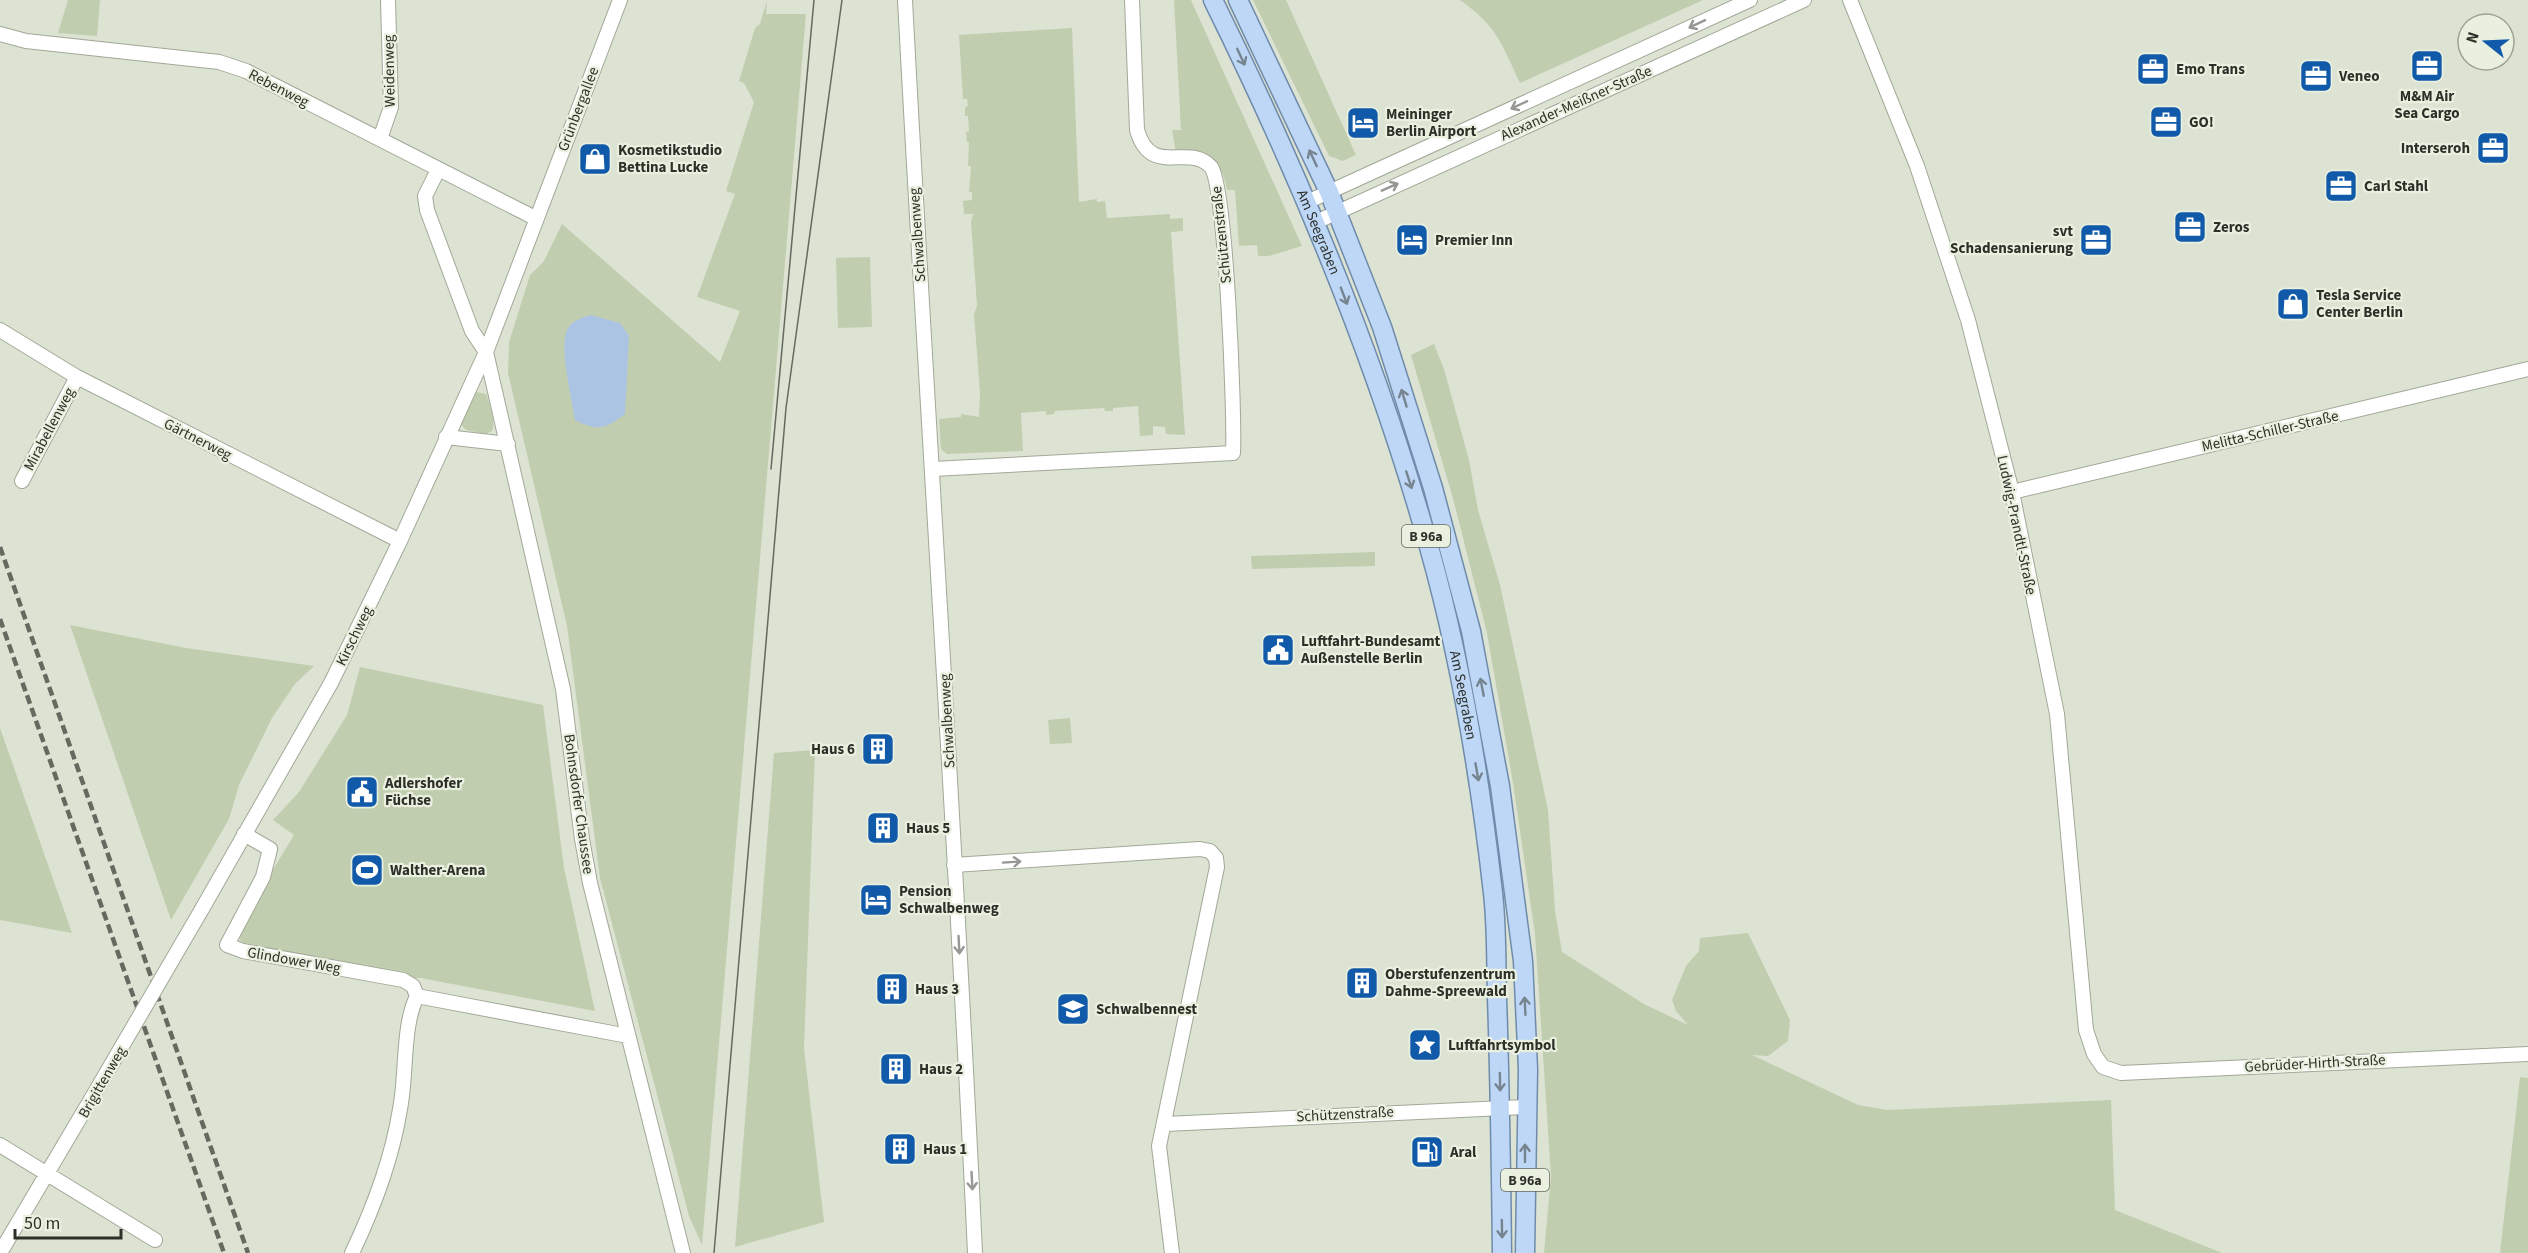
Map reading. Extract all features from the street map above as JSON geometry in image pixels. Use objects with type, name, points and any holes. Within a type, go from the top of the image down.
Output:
[{"type":"main road","name":"Am Seegraben","points":[[1214,0],[1316,222],[1381,395],[1414,495],[1455,652],[1481,792],[1494,898],[1502,1253]]},
{"type":"main road","name":"Am Seegraben","points":[[1238,0],[1329,192],[1395,367],[1433,488],[1472,631],[1500,786],[1523,961],[1528,1069],[1525,1253]]},
{"type":"street","name":"Weidenweg","points":[[380,139],[391,107],[388,0]]},
{"type":"street","name":"Grünbergallee","points":[[535,218],[620,0]]},
{"type":"street","name":"Schwalbenweg","points":[[905,0],[913,184],[933,469],[975,1253]]},
{"type":"street","name":"Schützenstraße","points":[[933,469],[1233,453],[1235,426],[1225,261],[1215,173],[1201,160],[1155,156],[1140,142],[1137,130],[1132,0]]},
{"type":"street","name":"Alexander-Meißner-Straße","points":[[1307,202],[1750,0]]},
{"type":"street","name":"Alexander-Meißner-Straße","points":[[1316,222],[1804,0]]},
{"type":"street","name":"Ludwig-Prandtl-Straße","points":[[1851,0],[1917,166],[1968,320],[2012,492],[2057,714],[2086,1030],[2094,1054],[2103,1067]]},
{"type":"street","name":"Rebenweg","points":[[0,34],[27,42],[219,62],[246,71],[535,218]]},
{"type":"street","points":[[438,170],[425,196],[427,210],[472,331],[486,352]]},
{"type":"street","name":"Kirschweg","points":[[202,909],[331,683],[400,541],[486,352],[535,218]]},
{"type":"street","name":"Gärtnerweg","points":[[0,330],[76,377],[400,541]]},
{"type":"street","name":"Bohnsdorfer Chaussee","points":[[486,352],[563,689],[582,840],[590,883],[683,1253]]},
{"type":"street","name":"Melitta-Schiller-Straße","points":[[2012,492],[2528,369]]},
{"type":"street","name":"Mirabellenweg","points":[[22,481],[76,377]]},
{"type":"street","points":[[446,437],[508,444]]},
{"type":"street","name":"Glindower Weg","points":[[244,834],[270,849],[263,877],[227,945],[243,951],[403,980],[412,987],[417,996],[628,1036]]},
{"type":"street","points":[[954,866],[1200,849],[1210,850],[1216,858],[1217,867],[1159,1146],[1160,1170],[1172,1253]]},
{"type":"street","name":"Brigittenweg","points":[[0,1253],[48,1175],[202,909]]},
{"type":"street","points":[[352,1253],[369,1218],[393,1144],[406,1069],[409,1011],[417,996]]},
{"type":"street","name":"Gebrüder-Hirth-Straße","points":[[2103,1067],[2121,1073],[2528,1054]]},
{"type":"street","name":"Schützenstraße","points":[[1165,1124],[1526,1107]]},
{"type":"street","points":[[0,1145],[155,1240]]},
{"type":"green space","points":[[68,0],[100,0],[97,36],[58,33]]},
{"type":"green space","points":[[767,0],[766,14],[806,14],[702,1245],[689,1216],[600,878],[567,626],[508,373],[509,342],[530,275],[544,261],[562,224],[720,362],[740,311],[697,297],[735,194],[726,191],[754,102],[744,83],[739,81],[755,28],[760,24]]},
{"type":"green space","points":[[1174,0],[1191,0],[1302,246],[1269,256],[1258,256],[1257,245],[1239,246],[1235,190],[1227,190],[1221,171],[1210,161],[1176,153],[1172,130],[1181,130]]},
{"type":"green space","points":[[1253,0],[1286,0],[1356,155],[1343,161],[1329,156]]},
{"type":"green space","points":[[1460,0],[1703,0],[1520,83],[1503,46],[1491,28]]},
{"type":"green space","points":[[1072,28],[1079,202],[1097,199],[1097,202],[1105,201],[1107,218],[1170,214],[1170,219],[1183,218],[1183,231],[1171,232],[1185,435],[1166,434],[1165,427],[1153,426],[1153,435],[1140,436],[1138,406],[1113,408],[1113,411],[1105,411],[1104,408],[1055,411],[1054,414],[1046,415],[1046,411],[1021,413],[1023,451],[947,454],[941,449],[939,419],[961,417],[961,414],[979,417],[980,392],[974,315],[977,305],[971,222],[973,214],[964,214],[963,201],[972,200],[972,192],[969,192],[971,166],[968,166],[969,142],[967,142],[966,132],[969,131],[968,116],[965,116],[965,107],[968,106],[967,99],[963,99],[959,35]]},
{"type":"green space","points":[[870,257],[872,327],[838,328],[836,258]]},
{"type":"green space","points":[[1434,344],[1444,369],[1469,460],[1478,510],[1500,585],[1548,810],[1555,911],[1562,952],[1644,1004],[1688,1025],[1676,1011],[1672,1000],[1686,966],[1699,951],[1700,938],[1748,933],[1790,1020],[1788,1041],[1768,1056],[1752,1055],[1858,1105],[1887,1110],[2111,1100],[2115,1210],[2222,1253],[1544,1253],[1551,1176],[1535,934],[1513,783],[1487,633],[1454,502],[1411,355]]},
{"type":"green space","points":[[476,392],[486,394],[492,412],[492,431],[486,434],[466,430],[460,423]]},
{"type":"green space","points":[[1375,552],[1375,566],[1252,569],[1251,556]]},
{"type":"green space","points":[[70,625],[186,648],[314,666],[295,684],[272,718],[239,785],[229,819],[171,920]]},
{"type":"green space","points":[[360,667],[543,705],[564,868],[595,1011],[421,978],[403,978],[250,947],[240,940],[242,921],[294,835],[273,820],[299,792],[347,715]]},
{"type":"green space","points":[[1070,718],[1072,743],[1050,744],[1048,720]]},
{"type":"green space","points":[[0,728],[72,933],[0,920]]},
{"type":"green space","points":[[815,750],[804,1049],[824,1222],[735,1247],[774,753]]},
{"type":"green space","points":[[2520,1077],[2528,1078],[2528,1253],[2500,1253]]},
{"type":"water","points":[[590,315],[620,323],[629,336],[625,414],[601,427],[590,426],[575,420],[565,361],[567,330],[574,322]]},
{"type":"tram line","points":[[771,469],[814,0]]},
{"type":"tram line","points":[[714,1253],[786,408],[842,0]]},
{"type":"railway","points":[[0,547],[248,1253]]},
{"type":"railway","points":[[0,619],[224,1253]]},
{"type":"place","name":"M&M Air Sea Cargo","points":[[2427,66]]},
{"type":"place","name":"Emo Trans","points":[[2153,69]]},
{"type":"place","name":"Veneo","points":[[2316,76]]},
{"type":"place","name":"GO!","points":[[2166,122]]},
{"type":"place","name":"Meininger Berlin Airport","points":[[1363,123]]},
{"type":"place","name":"Interseroh","points":[[2493,148]]},
{"type":"place","name":"Kosmetikstudio Bettina Lucke","points":[[595,159]]},
{"type":"place","name":"Carl Stahl","points":[[2341,186]]},
{"type":"place","name":"Zeros","points":[[2190,227]]},
{"type":"place","name":"Premier Inn","points":[[1412,240]]},
{"type":"place","name":"svt Schadensanierung","points":[[2096,240]]},
{"type":"place","name":"Tesla Service Center Berlin","points":[[2293,304]]},
{"type":"place","name":"Luftfahrt-Bundesamt Außenstelle Berlin","points":[[1278,650]]},
{"type":"place","name":"Haus 6","points":[[878,749]]},
{"type":"place","name":"Adlershofer Füchse","points":[[362,792]]},
{"type":"place","name":"Haus 5","points":[[883,828]]},
{"type":"place","name":"Walther-Arena","points":[[367,870]]},
{"type":"place","name":"Pension Schwalbenweg","points":[[876,900]]},
{"type":"place","name":"Oberstufenzentrum Dahme-Spreewald","points":[[1362,983]]},
{"type":"place","name":"Haus 3","points":[[892,989]]},
{"type":"place","name":"Schwalbennest","points":[[1073,1009]]},
{"type":"place","name":"Luftfahrtsymbol","points":[[1425,1045]]},
{"type":"place","name":"Haus 2","points":[[896,1069]]},
{"type":"place","name":"Haus 1","points":[[900,1149]]},
{"type":"place","name":"Aral","points":[[1427,1152]]}]
